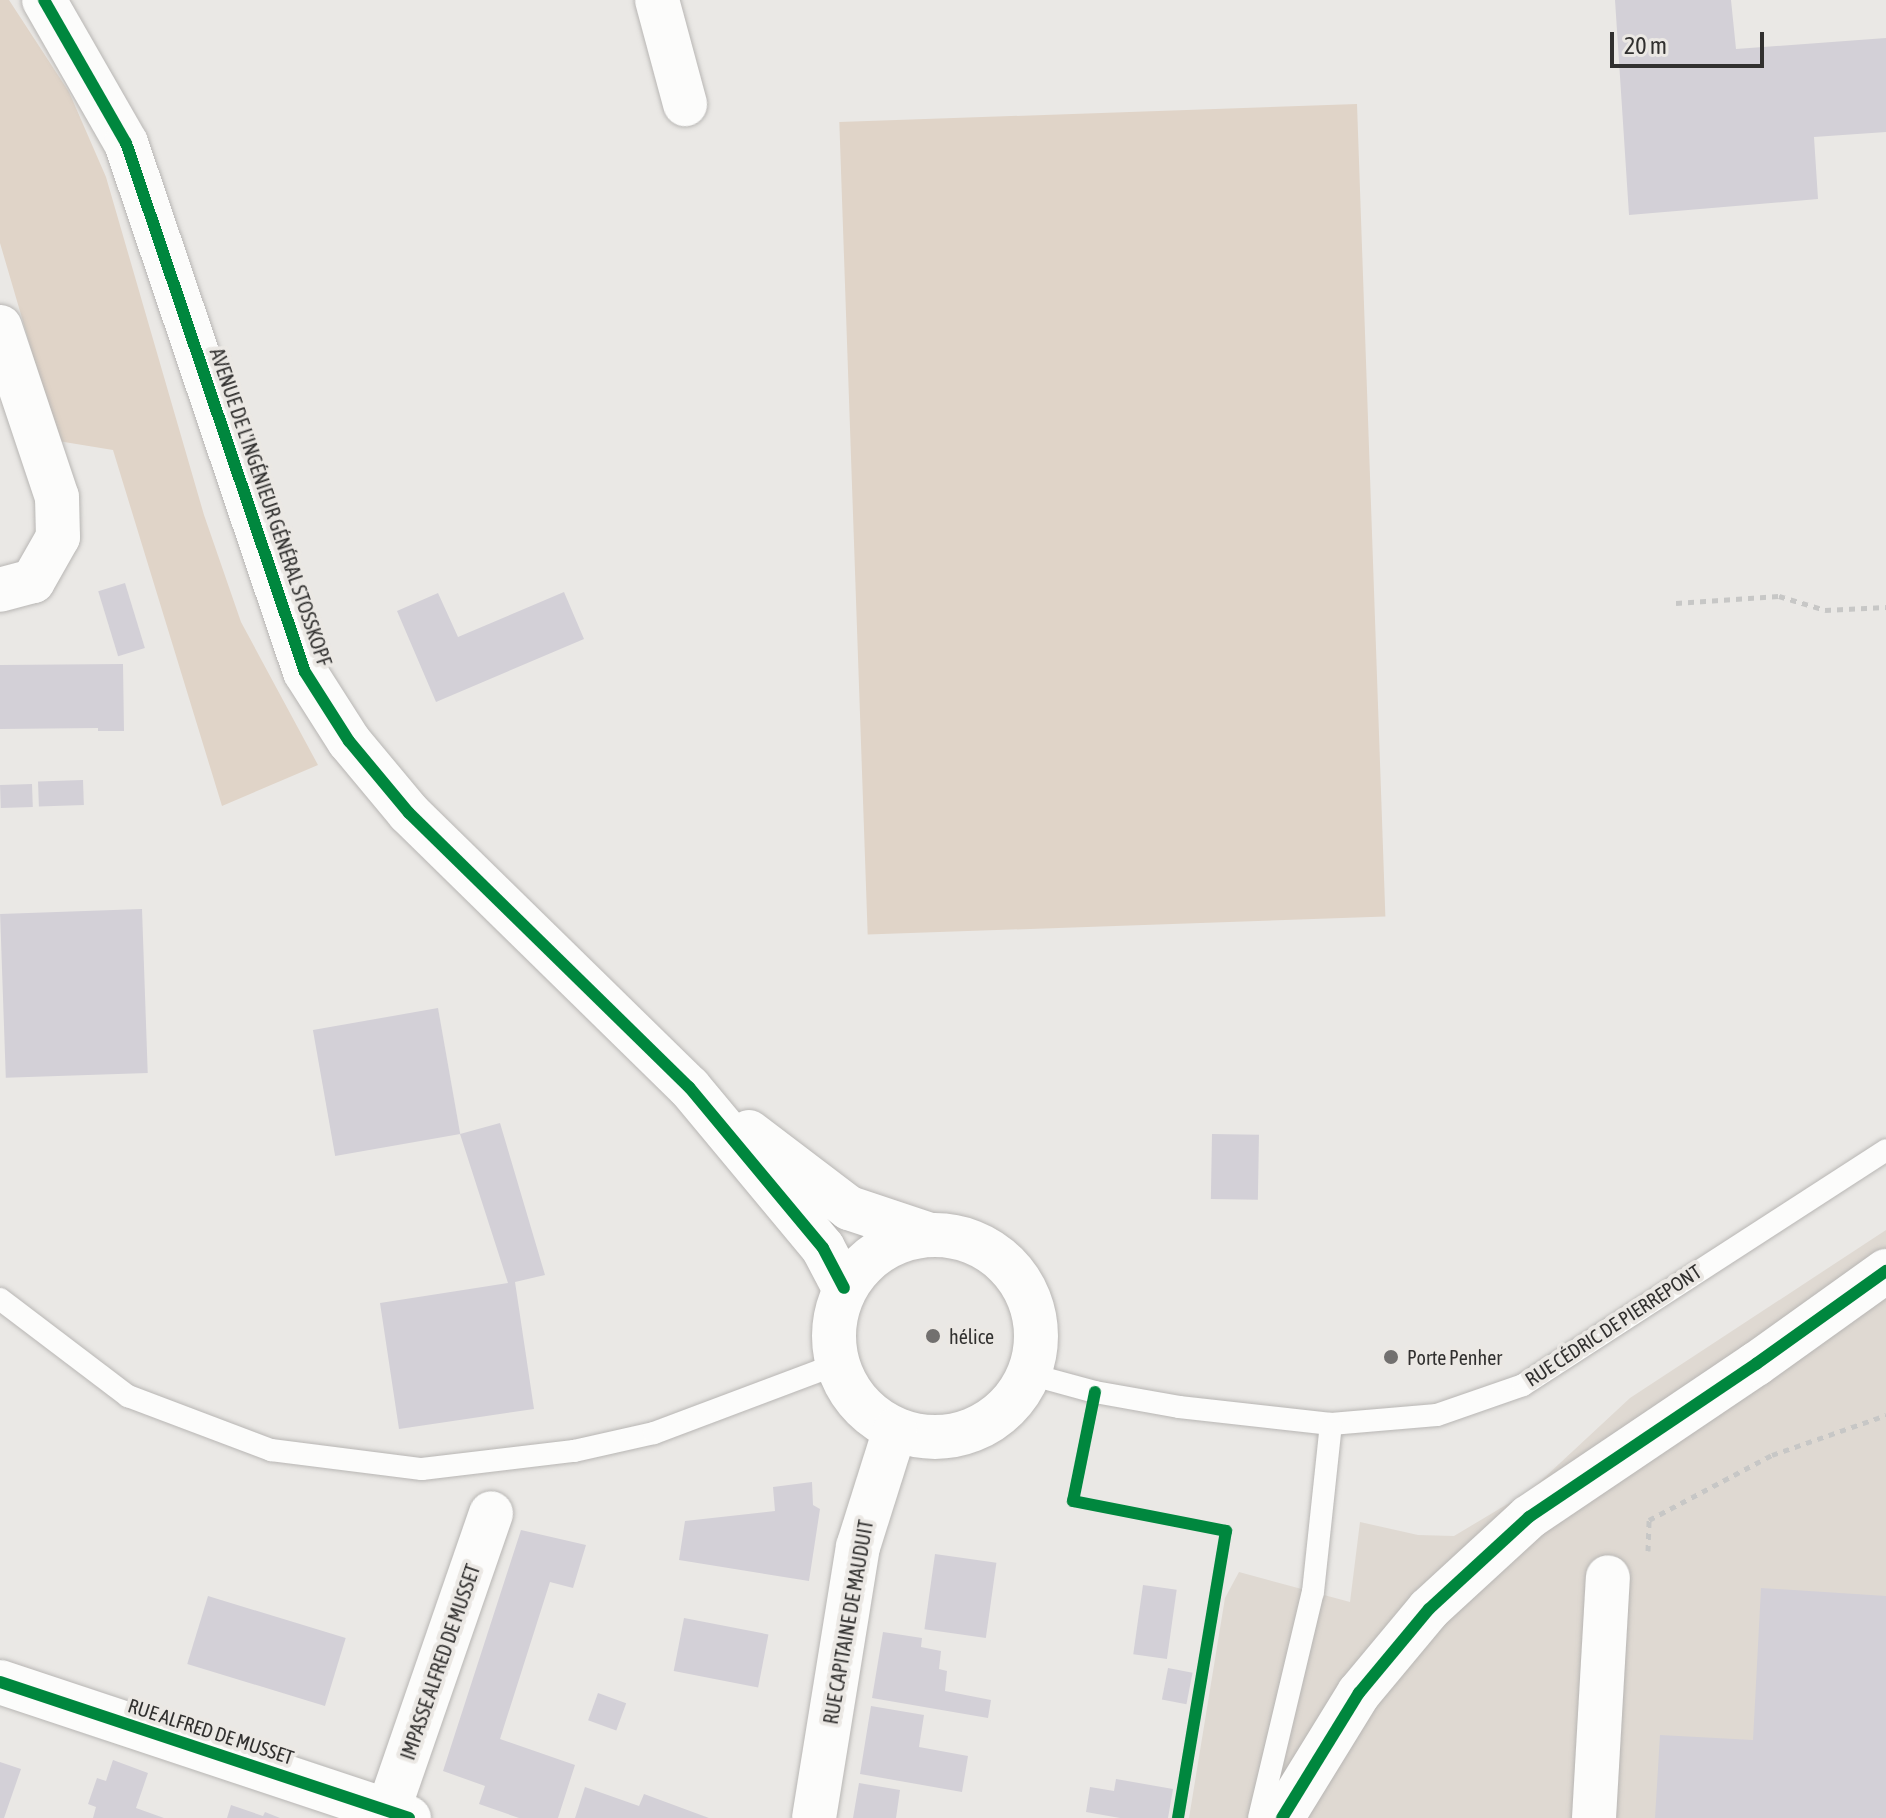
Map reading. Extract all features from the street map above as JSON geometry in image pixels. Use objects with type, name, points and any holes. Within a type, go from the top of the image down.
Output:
[{"type":"street","name":"AVENUE DE L'INGÉNIEUR GÉNÉRAL STOSSKOPF","points":[[44,0],[126,143],[305,672],[349,741],[409,813],[689,1087],[823,1248],[844,1288]]},
{"type":"street","points":[[657,0],[685,104]]},
{"type":"street","points":[[0,327],[57,497],[58,537],[17,586]]},
{"type":"street","name":"AVENUE DE L'INGÉNIEUR GÉNÉRAL STOSSKOPF","points":[[689,1087],[849,1208],[927,1234]]},
{"type":"street","points":[[927,1234],[961,1237],[992,1252],[1017,1275],[1032,1307],[1037,1340],[1029,1374],[1013,1402],[989,1423],[958,1435],[926,1438],[895,1430],[866,1411],[845,1385],[834,1353],[834,1320],[844,1288],[865,1261],[894,1243],[927,1234]]},
{"type":"street","points":[[1282,1818],[1359,1693],[1429,1609],[1529,1517],[1756,1364],[1886,1271]]},
{"type":"street","name":"RUE CAPITAINE DE MAUDUIT","points":[[814,1818],[858,1547],[895,1430]]},
{"type":"street","name":"IMPASSE ALFRED DE MUSSET","points":[[399,1814],[491,1513]]},
{"type":"street","points":[[1594,1818],[1628,1570]]},
{"type":"street","name":"RUE ALFRED DE MUSSET","points":[[0,1682],[399,1814]]},
{"type":"lane","name":"RUE CÉDRIC DE PIERREPONT","points":[[1029,1374],[1095,1392],[1179,1407],[1331,1424],[1437,1415],[1523,1385],[1886,1150]]},
{"type":"lane","points":[[0,1299],[128,1396],[271,1450],[422,1469],[574,1451],[654,1433],[838,1364]]},
{"type":"lane","points":[[1259,1818],[1313,1592],[1331,1424]]},
{"type":"path","points":[[1676,603],[1779,596],[1825,610],[1886,607]]},
{"type":"path","points":[[1628,1570],[1649,1520],[1772,1455],[1886,1415]]},
{"type":"shaded area","points":[[0,0],[9,0],[69,92],[106,177],[204,515],[241,622],[318,765],[222,806],[113,450],[58,441],[0,243]]},
{"type":"shaded area","points":[[1357,104],[1385,917],[868,935],[839,122]]},
{"type":"shaded area","points":[[1886,1230],[1886,1818],[1189,1818],[1225,1598],[1239,1572],[1350,1602],[1360,1522],[1418,1535],[1454,1536],[1531,1490],[1630,1398]]},
{"type":"building","points":[[1615,0],[1731,0],[1736,49],[1886,38],[1886,132],[1814,137],[1818,199],[1629,215]]},
{"type":"building","points":[[125,583],[145,648],[118,656],[98,591]]},
{"type":"building","points":[[564,592],[584,639],[436,702],[397,611],[438,593],[458,637]]},
{"type":"building","points":[[123,664],[124,731],[98,731],[98,728],[0,729],[0,665]]},
{"type":"building","points":[[83,780],[84,805],[39,807],[38,782]]},
{"type":"building","points":[[32,784],[33,807],[1,808],[0,785]]},
{"type":"building","points":[[142,909],[148,1073],[6,1078],[0,914]]},
{"type":"building","points":[[438,1008],[460,1134],[335,1156],[313,1030]]},
{"type":"building","points":[[500,1123],[545,1275],[515,1282],[534,1409],[399,1429],[380,1303],[508,1283],[460,1134]]},
{"type":"building","points":[[1212,1134],[1259,1135],[1258,1200],[1211,1199]]},
{"type":"building","points":[[812,1482],[813,1505],[820,1509],[809,1581],[679,1560],[685,1521],[775,1511],[773,1487]]},
{"type":"building","points":[[521,1530],[586,1545],[573,1588],[550,1582],[500,1739],[575,1765],[558,1818],[519,1818],[479,1804],[485,1786],[443,1771]]},
{"type":"building","points":[[935,1554],[996,1563],[986,1638],[924,1629]]},
{"type":"building","points":[[1143,1585],[1177,1590],[1167,1659],[1133,1654]]},
{"type":"building","points":[[1761,1588],[1886,1596],[1886,1818],[1655,1818],[1660,1735],[1753,1740]]},
{"type":"building","points":[[208,1596],[346,1638],[325,1706],[187,1664]]},
{"type":"building","points":[[684,1618],[768,1634],[758,1687],[674,1671]]},
{"type":"building","points":[[883,1632],[922,1638],[921,1647],[941,1651],[939,1669],[947,1671],[945,1691],[991,1700],[988,1718],[872,1698]]},
{"type":"building","points":[[1168,1668],[1193,1673],[1186,1704],[1162,1699]]},
{"type":"building","points":[[598,1693],[626,1703],[616,1731],[588,1720]]},
{"type":"building","points":[[871,1706],[924,1715],[919,1747],[968,1756],[962,1792],[860,1774]]},
{"type":"building","points":[[113,1760],[148,1773],[136,1808],[164,1818],[93,1818],[96,1807],[88,1804],[97,1778],[106,1781]]},
{"type":"building","points":[[0,1762],[21,1769],[4,1818],[0,1818]]},
{"type":"building","points":[[1116,1779],[1173,1789],[1168,1818],[1120,1818],[1086,1812],[1090,1787],[1114,1791]]},
{"type":"building","points":[[859,1783],[900,1790],[896,1818],[853,1818]]},
{"type":"building","points":[[585,1787],[639,1806],[644,1794],[709,1818],[575,1818]]},
{"type":"building","points":[[231,1805],[263,1816],[265,1812],[280,1818],[227,1818]]},
{"type":"cycle path","points":[[44,0],[126,143],[305,672],[349,741],[409,813],[689,1087],[823,1248],[844,1288]]},
{"type":"cycle path","points":[[1282,1818],[1359,1693],[1429,1609],[1529,1517],[1756,1364],[1886,1271]]},
{"type":"cycle path","points":[[1095,1392],[1073,1501],[1226,1531],[1178,1818]]},
{"type":"cycle path","points":[[0,1682],[409,1818]]},
{"type":"place","name":"hélice","points":[[933,1336]]},
{"type":"place","name":"Porte Penher","points":[[1391,1357]]}]
